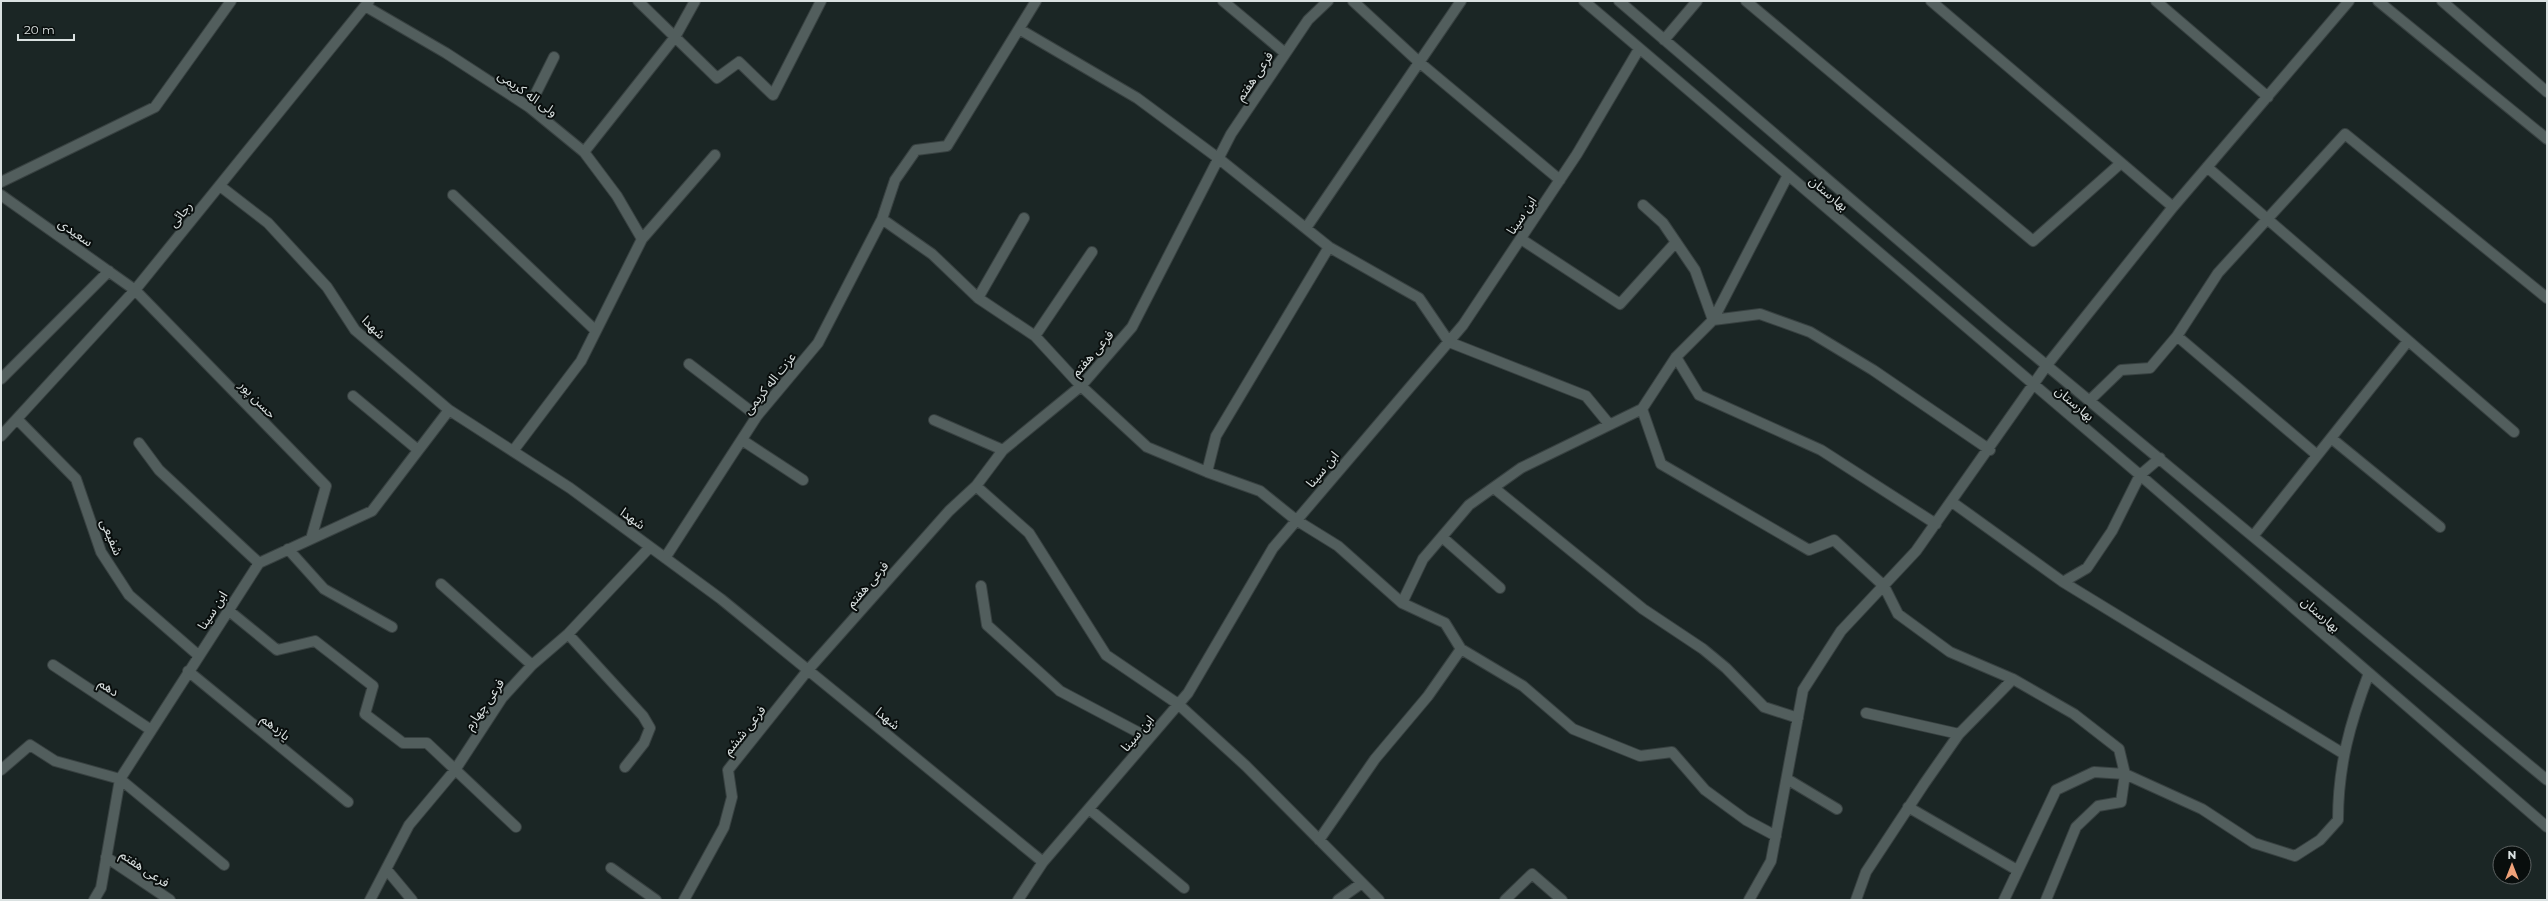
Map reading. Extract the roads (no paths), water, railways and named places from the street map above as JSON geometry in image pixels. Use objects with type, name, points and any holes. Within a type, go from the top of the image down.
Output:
[{"type":"street","points":[[1,182],[155,107],[231,1]]},
{"type":"street","points":[[638,1],[717,78],[739,62],[773,95],[821,1]]},
{"type":"street","points":[[584,152],[674,37],[695,1]]},
{"type":"street","points":[[1036,1],[1019,29],[1137,98],[1218,158],[1329,246],[1419,298],[1449,342],[1586,396],[1610,424]]},
{"type":"street","points":[[1223,1],[1285,53]]},
{"type":"street","name":"فرعی هفتم","points":[[808,670],[949,511],[976,486],[1003,450],[1081,386],[1132,327],[1231,134],[1308,20],[1328,1]]},
{"type":"street","points":[[1353,1],[1419,62],[1560,180]]},
{"type":"street","points":[[1306,228],[1461,1]]},
{"type":"street","name":"بهارستان","points":[[1584,1],[2140,475],[2547,827]]},
{"type":"street","name":"بهارستان","points":[[1619,1],[2048,365],[2547,780]]},
{"type":"street","points":[[1664,40],[1697,1]]},
{"type":"street","points":[[1746,1],[2033,241],[2121,163]]},
{"type":"street","points":[[1931,1],[2173,207]]},
{"type":"street","points":[[2156,1],[2268,97]]},
{"type":"street","points":[[1749,900],[1771,861],[1803,690],[1842,631],[1916,551],[1990,450],[2033,384],[2173,207],[2349,1]]},
{"type":"street","points":[[2378,1],[2547,139]]},
{"type":"street","points":[[2442,1],[2547,92]]},
{"type":"street","name":"ولی اله کریمی","points":[[367,3],[529,107],[584,152],[617,196],[642,239]]},
{"type":"street","name":"رجائی","points":[[1,436],[135,290],[367,3]]},
{"type":"street","name":"عزت اله کریمی","points":[[665,558],[757,416],[818,343],[882,219],[895,180],[916,150],[947,146],[1019,29]]},
{"type":"street","name":"ابن سینا","points":[[1018,900],[1043,862],[1188,693],[1273,548],[1463,325],[1560,180],[1639,49]]},
{"type":"street","points":[[529,107],[554,57]]},
{"type":"street","points":[[2090,400],[2121,370],[2150,368],[2176,336],[2218,273],[2345,134],[2547,298]]},
{"type":"street","points":[[513,451],[581,361],[642,239],[716,155]]},
{"type":"street","points":[[2207,167],[2514,432]]},
{"type":"street","points":[[1402,603],[1423,559],[1470,505],[1521,468],[1642,409],[1676,357],[1714,320],[1788,175]]},
{"type":"street","name":"شهدا","points":[[220,186],[268,223],[327,286],[355,330],[449,410],[570,488],[721,599],[1043,862]]},
{"type":"street","name":"سعیدی","points":[[1,195],[135,290]]},
{"type":"street","points":[[453,195],[596,331]]},
{"type":"street","points":[[1643,205],[1663,223],[1696,270],[1714,320]]},
{"type":"street","points":[[978,298],[1024,218]]},
{"type":"street","points":[[882,219],[932,254],[978,298],[1035,336],[1081,386],[1148,447],[1207,472],[1260,491],[1296,520],[1338,546],[1402,603],[1445,623],[1461,648],[1523,686],[1574,729],[1640,756],[1672,752],[1705,790],[1746,820],[1776,836]]},
{"type":"street","points":[[1521,239],[1620,304],[1676,242]]},
{"type":"street","points":[[1207,472],[1216,436],[1329,246]]},
{"type":"street","points":[[1035,336],[1092,252]]},
{"type":"street","points":[[1,379],[108,271]]},
{"type":"street","name":"حسن پور","points":[[135,290],[326,486],[311,539]]},
{"type":"street","points":[[1714,320],[1760,314],[1810,332],[1873,370],[1990,450]]},
{"type":"street","points":[[2176,336],[2317,455]]},
{"type":"street","points":[[2254,535],[2408,341]]},
{"type":"street","points":[[1676,357],[1699,395],[1821,450],[1936,524]]},
{"type":"street","points":[[689,364],[757,416]]},
{"type":"street","points":[[353,396],[418,450]]},
{"type":"street","points":[[1642,409],[1661,464],[1809,550],[1834,540],[1884,586],[1898,614],[1950,652],[2013,679],[2074,714],[2119,749],[2125,774],[2121,802],[2098,806],[2076,827],[2046,900]]},
{"type":"street","points":[[139,443],[159,470],[259,563],[372,511],[449,410]]},
{"type":"street","name":"شفیعی","points":[[17,419],[76,479],[102,552],[129,595],[198,655]]},
{"type":"street","points":[[934,420],[1003,450]]},
{"type":"street","points":[[2331,438],[2440,527]]},
{"type":"street","points":[[742,440],[803,480]]},
{"type":"street","points":[[2063,582],[2087,568],[2112,531],[2140,475],[2160,458]]},
{"type":"street","points":[[976,486],[1029,533],[1106,655],[1178,704],[1246,766],[1379,900]]},
{"type":"street","points":[[1494,488],[1643,609],[1703,648],[1726,668],[1764,707],[1798,718]]},
{"type":"street","points":[[1952,502],[2063,582],[2344,754]]},
{"type":"street","points":[[1442,537],[1500,588]]},
{"type":"street","name":"فرعی چهارم","points":[[370,900],[387,870],[409,825],[455,770],[502,698],[532,664],[568,634],[650,547]]},
{"type":"street","points":[[288,549],[324,589],[392,627]]},
{"type":"street","name":"ابن سینا","points":[[94,900],[101,888],[120,779],[198,655],[259,563]]},
{"type":"street","points":[[441,584],[532,664]]},
{"type":"street","points":[[981,586],[987,625],[1060,691],[1149,738]]},
{"type":"street","points":[[228,610],[277,650],[315,641],[373,686],[365,714],[403,743],[427,743],[516,827]]},
{"type":"street","points":[[568,634],[643,716],[650,728],[644,743],[625,767]]},
{"type":"street","points":[[1319,840],[1374,759],[1428,696],[1461,648]]},
{"type":"street","name":"دهم","points":[[53,664],[151,730]]},
{"type":"street","name":"فرعی ششم","points":[[684,900],[724,827],[732,797],[728,770],[808,670]]},
{"type":"street","name":"یازدهم","points":[[188,671],[348,802]]},
{"type":"street","points":[[2004,900],[2056,790],[2094,772],[2125,774],[2202,809],[2254,843],[2295,856],[2320,840],[2338,820],[2338,784],[2344,754],[2351,722],[2369,673]]},
{"type":"street","points":[[1856,900],[1866,872],[1908,807],[1959,734],[2013,679]]},
{"type":"street","points":[[1866,713],[1959,734]]},
{"type":"street","points":[[1,770],[30,745],[55,761],[120,779],[224,865]]},
{"type":"street","points":[[1787,779],[1837,809]]},
{"type":"street","points":[[1908,807],[2017,870]]},
{"type":"street","points":[[1088,809],[1184,888]]},
{"type":"street","name":"فرعی هفتم","points":[[106,857],[170,900]]},
{"type":"street","points":[[611,868],[656,900]]},
{"type":"street","points":[[387,870],[412,900]]},
{"type":"street","points":[[1505,900],[1532,874],[1562,900]]},
{"type":"street","points":[[1338,900],[1362,883]]}]
